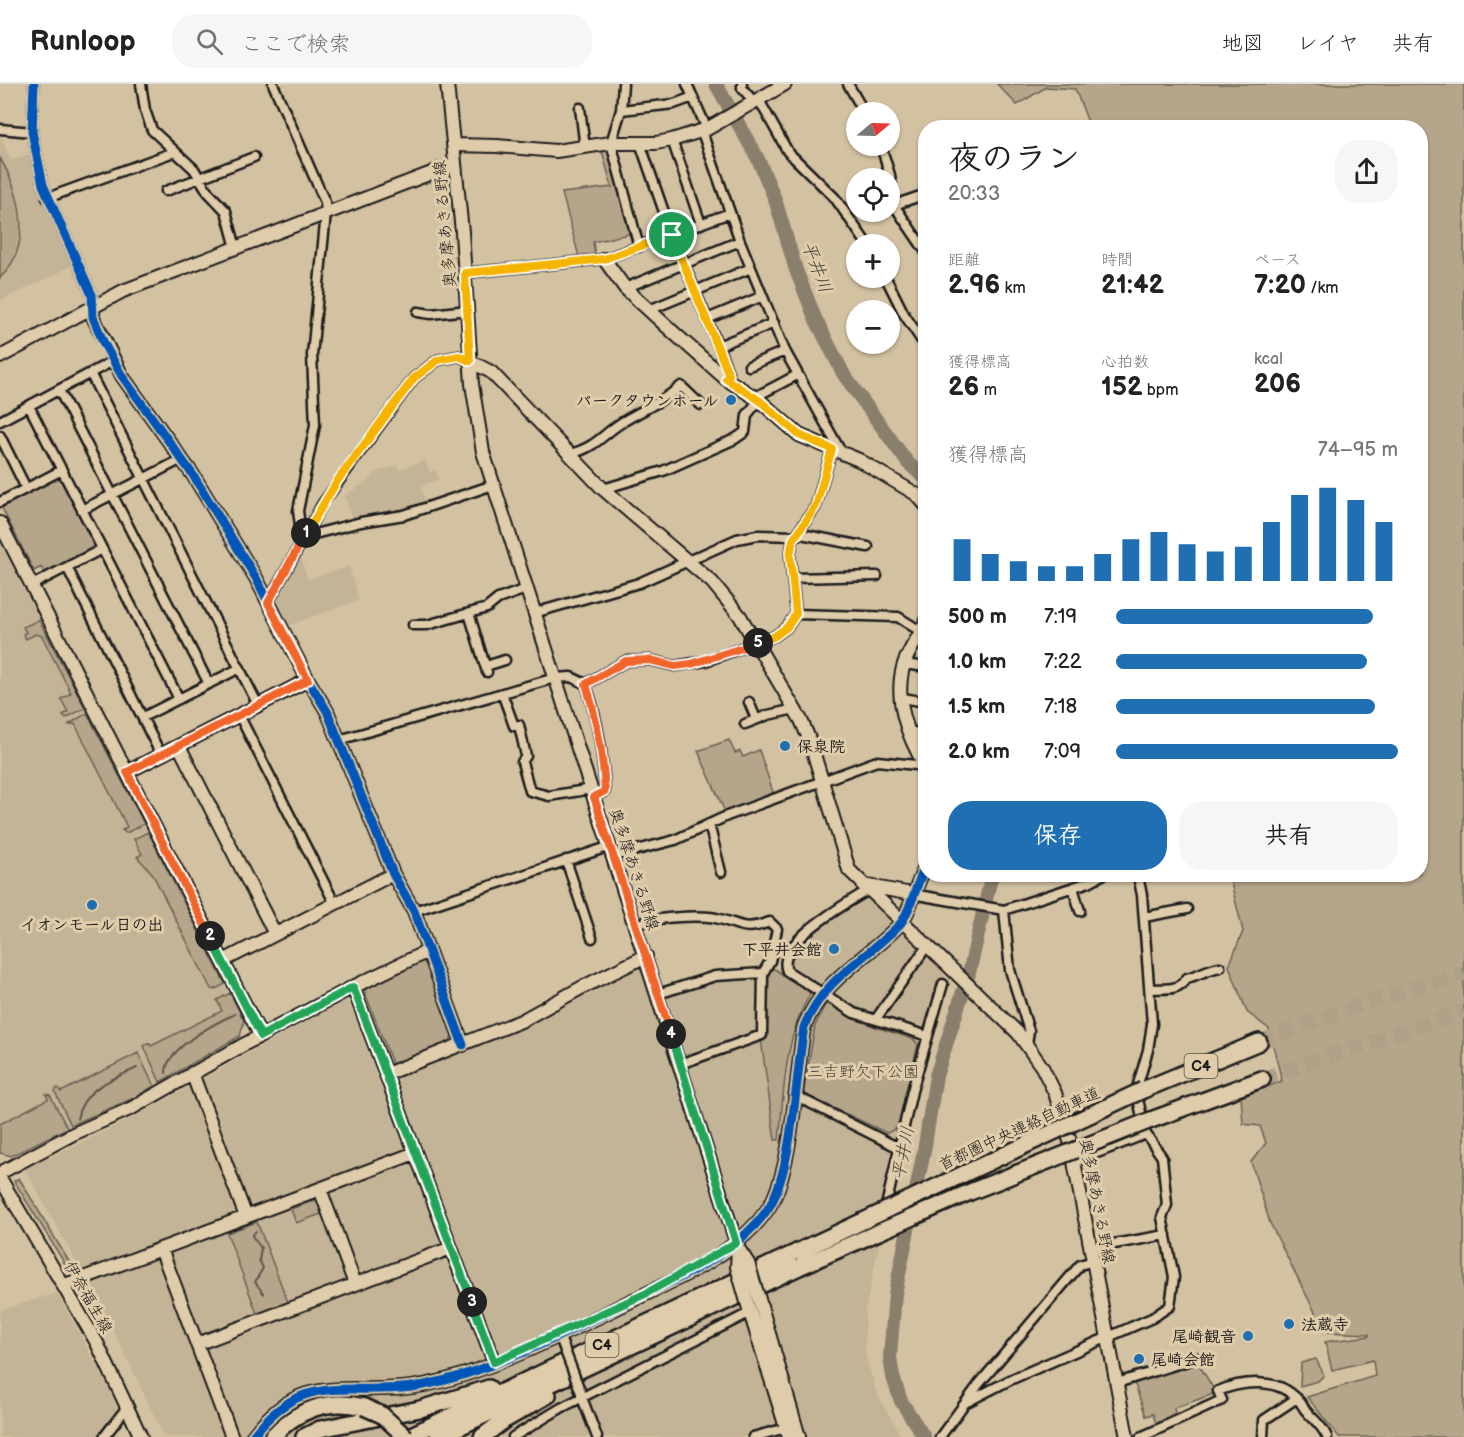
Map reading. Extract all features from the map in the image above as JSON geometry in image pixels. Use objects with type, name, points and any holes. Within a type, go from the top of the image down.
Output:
[{"type":"highway","name":"首都圏中央連絡自動車道","points":[[438,1437],[674,1327],[798,1260],[1143,1090],[1259,1042]]},
{"type":"highway","name":"首都圏中央連絡自動車道","points":[[406,1437],[594,1348],[798,1260],[970,1192],[1148,1127],[1262,1078]]},
{"type":"highway","points":[[482,1437],[512,1415],[674,1327]]},
{"type":"highway","points":[[304,1437],[337,1425],[410,1412],[461,1399],[594,1348]]},
{"type":"highway","points":[[272,1437],[295,1416],[309,1409],[333,1404],[364,1407],[382,1415],[406,1437]]},
{"type":"street","points":[[34,84],[32,132],[47,198],[92,295],[93,317],[113,360],[162,435],[182,459],[256,578],[308,680],[327,711],[393,874],[414,911],[463,1045]]},
{"type":"street","points":[[141,84],[150,127],[194,169],[208,192],[226,211],[236,248]]},
{"type":"street","points":[[273,84],[325,202],[327,213],[312,355],[315,425],[297,511],[303,538]]},
{"type":"street","name":"奥多摩あきる野線","points":[[447,84],[456,164],[476,418],[493,485],[658,993],[737,1246],[737,1267],[799,1437]]},
{"type":"street","points":[[623,84],[621,110],[611,143],[639,247]]},
{"type":"street","points":[[586,684],[626,661],[650,660],[675,666],[691,664],[775,636],[787,627],[796,614],[790,555],[795,536],[816,506],[837,451],[785,351],[751,268],[730,213],[705,130],[687,84]]},
{"type":"street","points":[[742,84],[742,88],[755,103],[788,152],[835,198],[860,234]]},
{"type":"street","points":[[454,145],[556,151],[611,143],[672,140],[705,130],[785,84]]},
{"type":"street","points":[[848,84],[858,102]]},
{"type":"street","points":[[621,110],[674,104],[693,97]]},
{"type":"street","points":[[579,108],[585,148]]},
{"type":"street","points":[[0,129],[32,132]]},
{"type":"street","points":[[672,140],[701,224]]},
{"type":"street","points":[[640,143],[672,235],[730,375]]},
{"type":"street","points":[[47,198],[174,152]]},
{"type":"street","points":[[166,190],[254,157]]},
{"type":"street","points":[[0,357],[93,305],[123,291],[456,164]]},
{"type":"street","points":[[900,203],[918,197]]},
{"type":"street","points":[[465,273],[604,259],[730,213]]},
{"type":"street","points":[[900,214],[918,240]]},
{"type":"street","points":[[625,288],[740,241]]},
{"type":"street","points":[[604,259],[625,288],[649,310],[730,375],[799,435],[837,451],[918,498]]},
{"type":"street","points":[[649,310],[751,268]]},
{"type":"street","points":[[891,288],[918,335]]},
{"type":"street","points":[[707,319],[763,296]]},
{"type":"street","points":[[418,312],[431,314],[468,310]]},
{"type":"street","points":[[718,346],[774,323]]},
{"type":"street","points":[[749,366],[785,351]]},
{"type":"street","points":[[268,603],[338,480],[414,378],[438,360],[459,356],[491,372],[603,489],[689,560],[727,599],[756,643],[795,710],[810,741],[846,864],[865,887],[927,946],[876,1019]]},
{"type":"street","points":[[0,421],[113,360]]},
{"type":"street","points":[[90,373],[258,705]]},
{"type":"street","points":[[603,489],[663,471],[735,439],[745,432],[747,415],[757,398],[797,375]]},
{"type":"street","points":[[568,455],[589,449],[623,422],[666,400],[681,386],[701,405]]},
{"type":"street","points":[[59,390],[209,684]]},
{"type":"street","points":[[29,406],[179,699]]},
{"type":"street","points":[[0,436],[26,488]]},
{"type":"street","points":[[82,510],[182,459]]},
{"type":"street","points":[[0,502],[62,470]]},
{"type":"street","points":[[303,538],[361,522],[404,515],[493,485]]},
{"type":"street","points":[[0,523],[261,1036]]},
{"type":"street","points":[[534,613],[639,583],[737,539],[758,535],[795,536],[801,534],[868,547]]},
{"type":"street","points":[[32,585],[102,549]]},
{"type":"street","points":[[67,567],[161,754]]},
{"type":"street","points":[[793,578],[878,576]]},
{"type":"street","points":[[413,625],[427,626],[487,608],[498,598],[526,589]]},
{"type":"street","points":[[469,612],[486,669],[505,660]]},
{"type":"street","points":[[796,614],[898,617],[918,627]]},
{"type":"street","points":[[918,640],[904,664],[902,698],[906,731],[918,754]]},
{"type":"street","points":[[904,664],[918,666]]},
{"type":"street","points":[[143,717],[240,668]]},
{"type":"street","points":[[339,740],[502,693],[555,678],[571,677],[586,684],[596,714],[603,758],[605,791],[549,796],[530,791],[522,762],[526,756],[519,725],[514,726],[502,693]]},
{"type":"street","points":[[127,772],[308,680]]},
{"type":"street","points":[[902,698],[918,701]]},
{"type":"street","points":[[749,702],[756,719]]},
{"type":"street","points":[[745,724],[756,719],[795,710]]},
{"type":"street","points":[[239,715],[335,904]]},
{"type":"street","points":[[906,731],[918,733]]},
{"type":"street","points":[[179,746],[275,934]]},
{"type":"street","points":[[414,911],[566,860],[675,840],[709,824],[877,761],[918,766]]},
{"type":"street","points":[[709,824],[721,872]]},
{"type":"street","points":[[566,860],[592,939]]},
{"type":"street","points":[[223,961],[393,874]]},
{"type":"street","points":[[252,1437],[276,1411],[311,1393],[344,1387],[414,1387],[560,1338],[737,1246],[764,1214],[778,1188],[804,1027],[821,993],[902,922],[918,882]]},
{"type":"street","points":[[928,1036],[854,1013],[787,971],[786,958],[807,931],[865,887],[1002,910],[1085,882]]},
{"type":"street","points":[[967,1402],[1012,1379],[1152,1318],[1170,1306],[1174,1277],[1162,1217],[1167,1206],[1162,1157],[1148,1127],[1136,1091],[1150,1032],[1150,989],[1139,882]]},
{"type":"street","points":[[1073,887],[1080,911]]},
{"type":"street","points":[[1144,917],[1187,909]]},
{"type":"street","points":[[1002,910],[1010,970],[1029,1031],[1027,1044]]},
{"type":"street","points":[[636,925],[664,920],[705,918],[719,919],[748,929],[770,922],[777,928],[770,961],[764,973],[762,1035],[680,1064]]},
{"type":"street","name":"奥多摩あきる野線","points":[[927,946],[982,997],[1027,1044],[1042,1067],[1058,1100],[1074,1162],[1127,1437]]},
{"type":"street","points":[[0,1173],[73,1134],[132,1108],[192,1073],[353,987],[428,951]]},
{"type":"street","points":[[386,1074],[521,1021],[646,956]]},
{"type":"street","points":[[1150,989],[1175,989],[1181,987],[1187,978],[1198,976],[1209,968],[1220,967]]},
{"type":"street","points":[[658,993],[715,976],[764,973]]},
{"type":"street","points":[[886,1206],[899,1148],[943,984]]},
{"type":"street","points":[[353,987],[494,1362]]},
{"type":"street","points":[[192,1073],[246,1217]]},
{"type":"street","points":[[794,1095],[899,1148]]},
{"type":"street","points":[[1074,1162],[1148,1127]]},
{"type":"street","points":[[65,1285],[416,1153]]},
{"type":"street","name":"伊奈福生線","points":[[0,1178],[65,1285],[141,1437]]},
{"type":"street","points":[[320,1189],[355,1284]]},
{"type":"street","points":[[940,1437],[979,1384],[1080,1265],[1092,1254],[1166,1235]]},
{"type":"street","points":[[197,1344],[451,1248]]},
{"type":"street","points":[[161,1249],[232,1437]]},
{"type":"street","points":[[513,1437],[581,1396],[754,1309]]},
{"type":"street","name":"奥多摩あきる野線","points":[[754,1309],[788,1433]]},
{"type":"street","points":[[560,1338],[597,1437]]},
{"type":"street","points":[[1117,1383],[1197,1358]]},
{"type":"street","points":[[1141,1437],[1222,1400],[1218,1391],[1240,1383],[1268,1384],[1297,1398],[1307,1413],[1316,1418],[1328,1437]]},
{"type":"street","points":[[1263,1437],[1264,1420],[1297,1398]]},
{"type":"street","points":[[104,1437],[124,1412],[126,1403]]},
{"type":"street","points":[[753,1437],[788,1433]]},
{"type":"shaded area","points":[[0,136],[11,160],[32,153],[44,198],[74,265],[0,301]]},
{"type":"shaded area","points":[[425,460],[430,472],[435,470],[439,479],[421,486],[427,505],[352,522],[345,495],[368,481],[378,471],[397,466],[399,470]]},
{"type":"shaded area","name":"イオンモール日の出","points":[[0,542],[237,1009],[165,1079],[152,1087],[138,1059],[76,1123],[11,1156],[0,1153]]},
{"type":"shaded area","points":[[299,552],[308,579],[349,566],[359,600],[285,627],[272,601]]},
{"type":"shaded area","points":[[862,898],[867,899],[944,974],[899,1148],[865,1312],[865,1353],[877,1394],[902,1437],[164,1437],[109,1321],[25,1169],[138,1115],[344,1000],[349,1002],[380,1084],[517,1031],[655,960],[667,995],[714,980],[757,977],[788,963],[808,934]]},
{"type":"shaded area","points":[[57,1293],[105,1380],[119,1413],[101,1437],[0,1437],[0,1310]]},
{"type":"green space","points":[[997,84],[1464,84],[1464,1437],[1339,1437],[1307,1397],[1375,1376],[1373,1360],[1332,1370],[1325,1342],[1369,1336],[1369,1334],[1325,1332],[1270,1223],[1251,1162],[1266,1143],[1260,1126],[1243,1124],[1241,1097],[1282,1081],[1269,1029],[1247,1012],[1229,966],[1243,931],[1231,882],[1428,882],[1428,120],[1087,120],[1075,89],[1046,87],[1017,105]]},
{"type":"green space","points":[[608,149],[633,233],[593,242],[595,255],[579,257],[562,193],[612,187],[602,151]]},
{"type":"green space","points":[[0,158],[14,187],[21,220],[17,251],[11,265],[0,278]]},
{"type":"green space","points":[[58,476],[62,477],[97,546],[95,550],[45,575],[41,567],[34,571],[2,504]]},
{"type":"green space","points":[[39,620],[85,708],[66,718],[63,715],[68,712],[61,699],[71,693],[42,636],[36,634],[26,639],[23,634],[26,632],[23,627]]},
{"type":"green space","points":[[87,713],[144,824],[126,833],[122,830],[127,827],[75,724],[68,725]]},
{"type":"green space","points":[[729,740],[735,753],[740,751],[743,757],[759,750],[774,795],[725,812],[698,751]]},
{"type":"green space","points":[[148,832],[225,984],[214,990],[211,989],[152,873],[137,857],[142,854],[134,839]]},
{"type":"green space","points":[[422,961],[426,963],[453,1034],[448,1045],[397,1064],[392,1063],[364,990]]},
{"type":"green space","name":"三吉野欠下公園","points":[[771,967],[808,990],[810,995],[801,1011],[790,1047],[779,1140],[775,1140],[761,1039],[766,1037],[766,987]]},
{"type":"green space","points":[[230,993],[244,1021],[240,1036],[160,1082],[144,1046],[149,1043],[151,1046],[222,1011],[217,1000]]},
{"type":"green space","name":"三吉野欠下公園","points":[[830,1004],[873,1026],[913,1039],[918,1044],[897,1128],[887,1133],[806,1095],[804,1090],[815,1026],[825,1005]]},
{"type":"green space","points":[[138,1053],[154,1086],[136,1097],[71,1125],[55,1092],[56,1089],[58,1088],[61,1092]]},
{"type":"green space","points":[[46,1094],[50,1095],[67,1128],[11,1156],[0,1153],[0,1124],[48,1099]]},
{"type":"green space","points":[[19,1178],[77,1275],[73,1277],[14,1181]]},
{"type":"green space","points":[[315,1200],[320,1203],[324,1213],[296,1223],[291,1209]]},
{"type":"green space","points":[[257,1222],[289,1305],[258,1316],[227,1233]]},
{"type":"green space","points":[[1316,1359],[1324,1375],[1318,1381],[1300,1386],[1301,1363]]},
{"type":"green space","points":[[1198,1363],[1216,1393],[1174,1408],[1175,1413],[1156,1424],[1153,1414],[1146,1416],[1134,1382]]},
{"type":"waterway","name":"平井川","points":[[716,84],[758,159],[775,199],[796,270],[815,318],[844,375],[908,463],[918,472]]},
{"type":"waterway","name":"平井川","points":[[924,1437],[901,1401],[893,1377],[890,1357],[895,1294],[924,1151],[936,1076],[969,973],[990,882]]},
{"type":"waterway","points":[[166,1073],[168,1064],[182,1046],[204,1030],[235,1014]]},
{"type":"waterway","points":[[77,1119],[80,1108],[92,1092],[108,1081],[137,1068]]},
{"type":"waterway","points":[[256,1231],[252,1236],[261,1248],[259,1260],[263,1268],[255,1282],[264,1294]]},
{"type":"tunnel","points":[[1259,1042],[1369,1002],[1464,973]]},
{"type":"tunnel","points":[[1262,1079],[1464,1011]]},
{"type":"cycle path","points":[[34,84],[32,132],[43,185],[92,295],[93,317],[104,344],[122,376],[193,475],[256,578],[308,680],[327,711],[393,874],[414,911],[463,1045]]},
{"type":"cycle path","points":[[252,1437],[271,1416],[289,1402],[307,1394],[325,1390],[412,1387],[438,1382],[495,1364],[686,1274],[713,1259],[738,1241],[766,1212],[780,1183],[793,1116],[804,1027],[812,1010],[834,982],[900,924],[919,882]]},
{"type":"place","name":"パークタウンホール","points":[[731,400]]},
{"type":"place","name":"保泉院","points":[[785,746]]},
{"type":"place","name":"イオンモール日の出","points":[[92,905]]},
{"type":"place","name":"下平井会館","points":[[834,949]]},
{"type":"place","name":"法蔵寺","points":[[1289,1324]]},
{"type":"place","name":"尾崎観音","points":[[1248,1336]]},
{"type":"place","name":"尾崎会館","points":[[1139,1359]]},
{"type":"route","points":[[672,235],[729,375],[726,379],[759,400],[799,435],[813,443],[832,449],[816,506],[793,540],[790,555],[797,607],[796,614],[787,627],[775,636],[706,661],[675,666],[650,660],[626,661],[614,665],[586,684],[596,714],[603,758],[605,791],[594,797],[736,1243],[645,1294],[559,1335],[494,1362],[353,987],[261,1036],[127,772],[308,680],[268,603],[323,503],[414,378],[426,366],[438,360],[462,356],[470,361],[465,273],[604,259],[672,235]]}]
